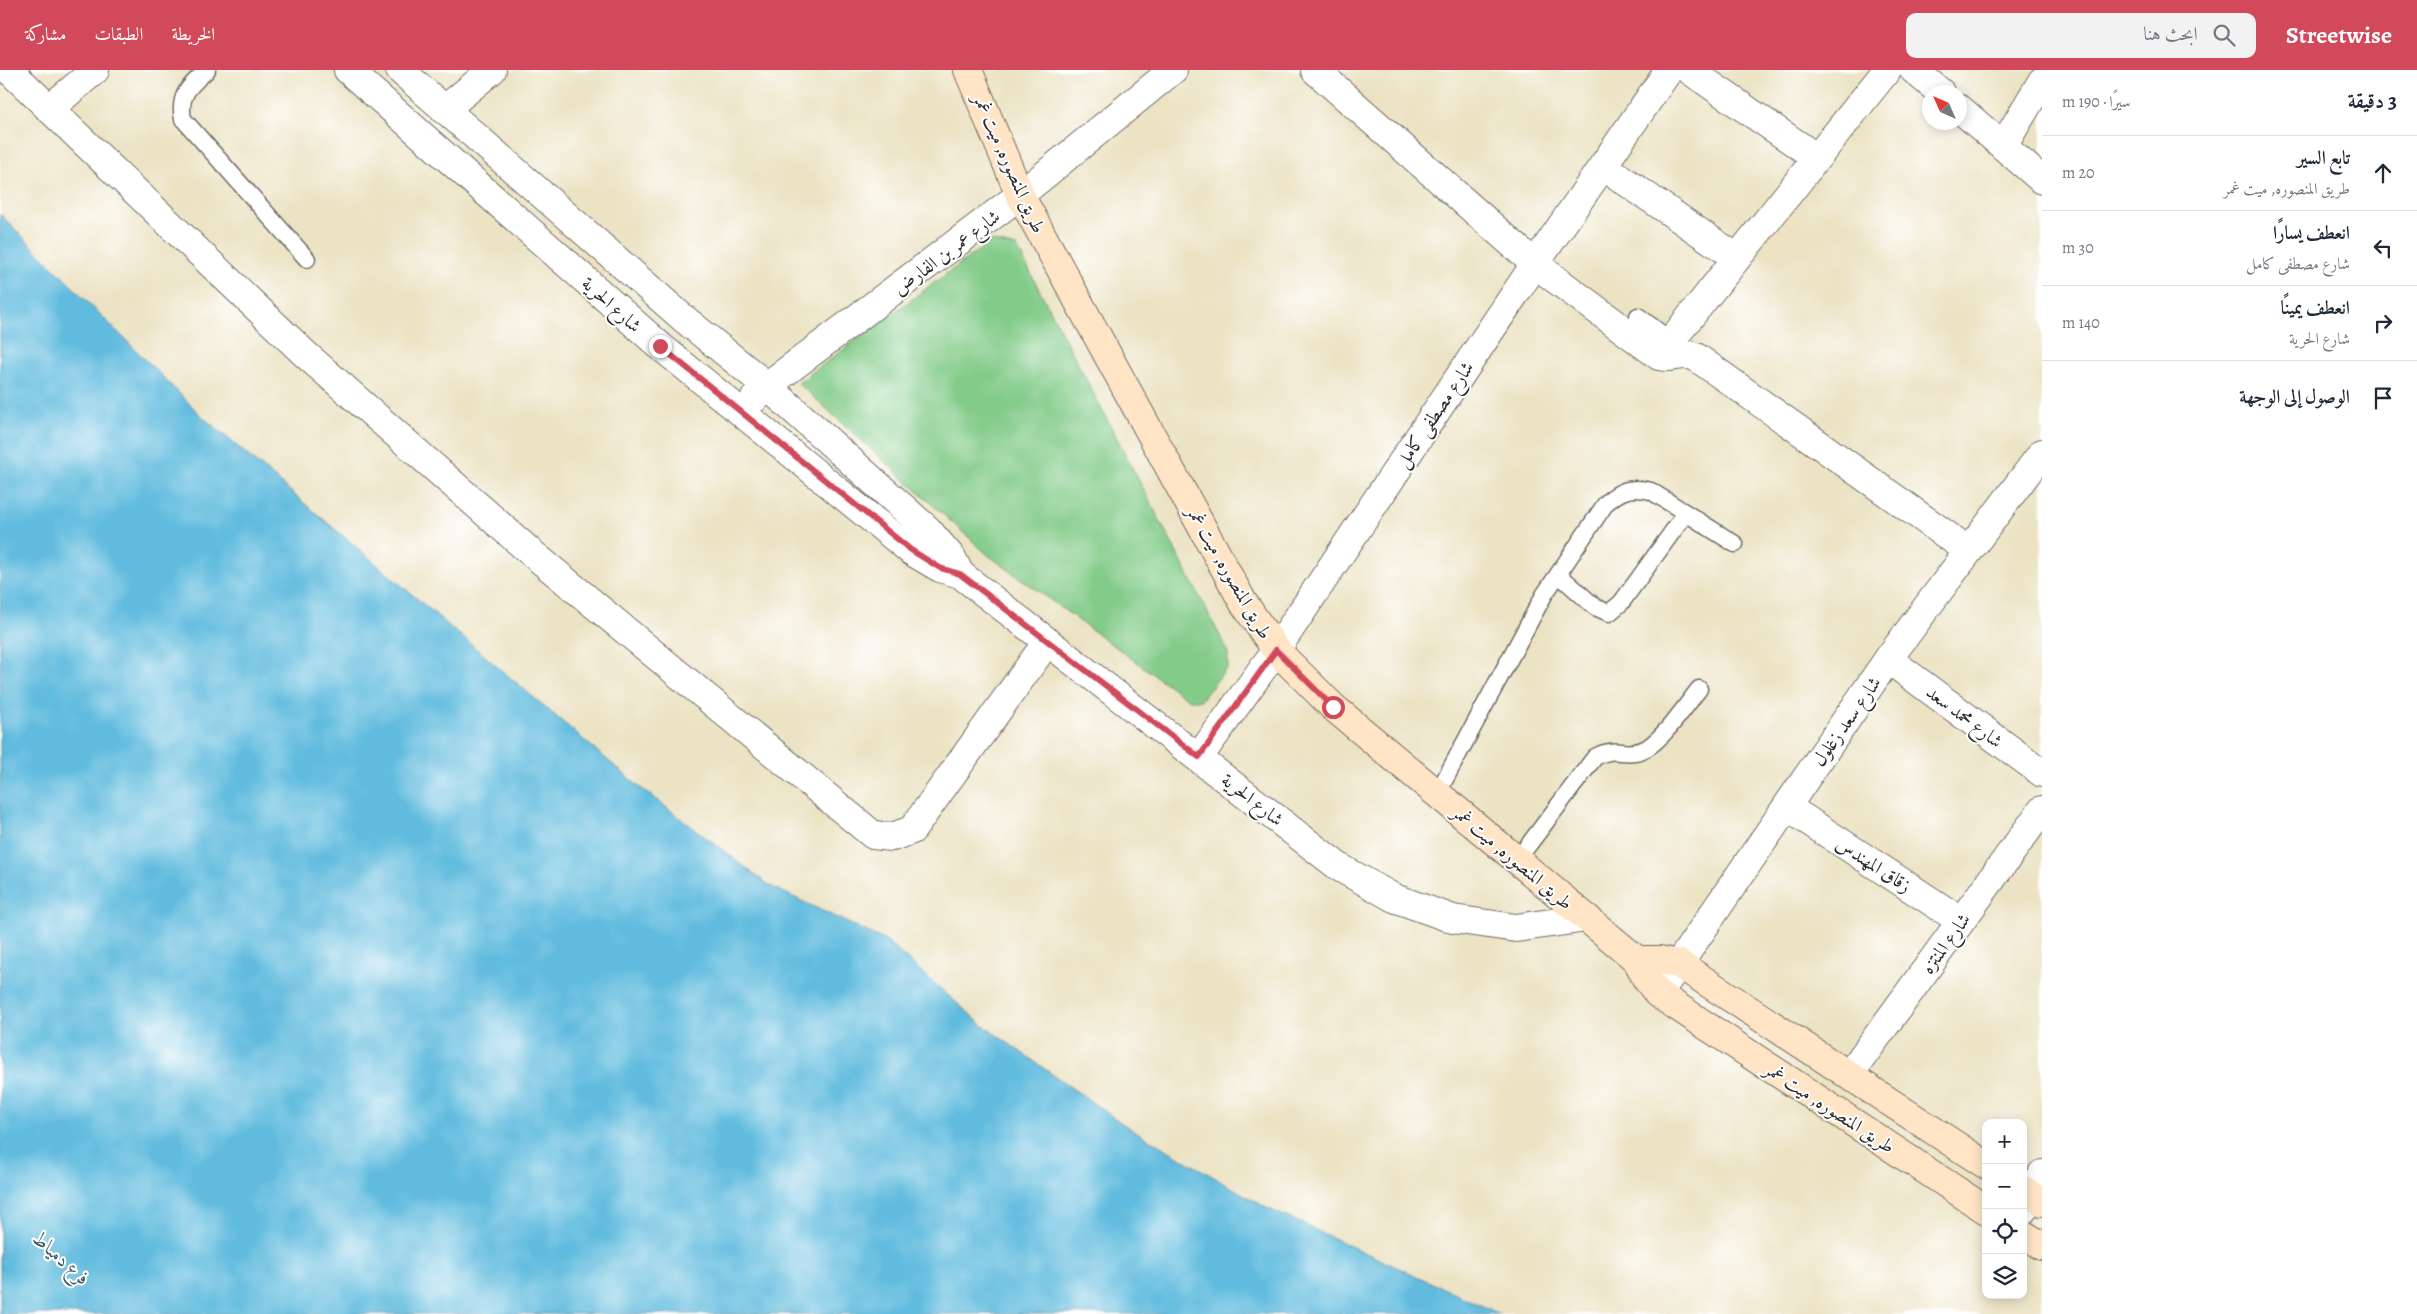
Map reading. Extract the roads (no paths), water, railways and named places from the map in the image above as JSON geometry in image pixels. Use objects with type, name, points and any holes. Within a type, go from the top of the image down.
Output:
[{"type":"main road","name":"طريق المنصوره, ميت غمر","points":[[968,70],[1020,195],[1243,602],[1276,650],[1333,707],[1637,960],[1646,978],[1658,994],[1984,1209]]},
{"type":"main road","name":"طريق المنصوره, ميت غمر","points":[[1637,960],[1659,960],[1679,964],[1984,1164]]},
{"type":"main road","points":[[2027,1237],[2042,1246]]},
{"type":"street","points":[[9,70],[304,353],[527,549],[873,835],[892,838],[912,830],[1048,642]]},
{"type":"street","points":[[49,109],[95,70]]},
{"type":"street","name":"شارع الحرية","points":[[349,70],[652,339],[911,550],[940,568],[960,574],[1339,866],[1394,898],[1453,919],[1516,928],[1587,918]]},
{"type":"street","name":"شارع الحرية","points":[[400,70],[683,318],[768,386],[928,530],[952,558],[960,574]]},
{"type":"street","points":[[444,110],[492,70]]},
{"type":"street","name":"شارع عمر بن الفارض","points":[[740,412],[768,386],[1020,195],[1173,70]]},
{"type":"street","points":[[1315,70],[1534,264],[1665,349],[1671,358],[1684,353],[1696,357],[1969,551]]},
{"type":"street","name":"شارع مصطفى كامل","points":[[1199,757],[1276,650],[1534,264],[1669,70]]},
{"type":"street","points":[[1689,70],[1817,158]]},
{"type":"street","points":[[1665,349],[1887,70]]},
{"type":"street","points":[[1914,70],[1932,85]]},
{"type":"street","points":[[2003,146],[2042,81]]},
{"type":"street","points":[[1967,115],[2042,180]]},
{"type":"street","points":[[1603,166],[1737,258]]},
{"type":"street","name":"شارع سعد زغلول","points":[[1658,994],[1888,659],[2042,453]]},
{"type":"street","name":"شارع محمد سعد","points":[[1888,659],[2042,773]]},
{"type":"street","name":"زقاق المهندس","points":[[1787,807],[1961,921]]},
{"type":"street","name":"شارع المنتزه","points":[[1849,1075],[2042,810]]},
{"type":"lane","points":[[207,70],[183,96],[180,108],[183,119],[307,259]]},
{"type":"lane","points":[[1638,316],[1665,349]]},
{"type":"lane","points":[[1437,794],[1544,595],[1606,503],[1615,494],[1626,489],[1638,488],[1651,491],[1735,544]]},
{"type":"lane","points":[[1558,574],[1595,607],[1609,613],[1621,603],[1686,513]]},
{"type":"lane","points":[[1517,860],[1595,757],[1612,750],[1632,753],[1651,746],[1699,689]]},
{"type":"water","name":"فرع دمياط","points":[[0,214],[205,419],[637,785],[770,886],[886,941],[981,1024],[1123,1124],[1267,1208],[1500,1314],[0,1314]]}]
